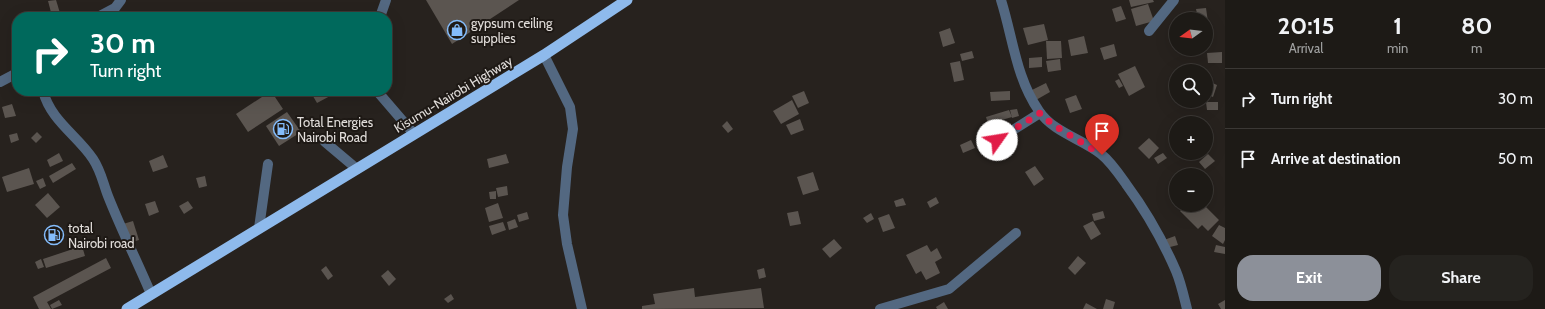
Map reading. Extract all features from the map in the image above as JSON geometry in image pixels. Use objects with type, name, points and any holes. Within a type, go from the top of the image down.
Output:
[{"type":"highway","name":"Kisumu-Nairobi Highway","points":[[127,309],[544,55],[627,0]]},
{"type":"street","points":[[107,12],[115,8],[121,0]]},
{"type":"street","points":[[382,12],[386,0]]},
{"type":"street","points":[[1001,0],[1012,39],[1017,68],[1030,97],[1040,113],[1052,124],[1102,155],[1115,169],[1158,235],[1177,272],[1187,309]]},
{"type":"street","points":[[1149,31],[1174,0]]},
{"type":"street","points":[[544,55],[570,107],[573,129],[567,167],[563,215],[567,244],[582,309]]},
{"type":"street","points":[[0,82],[12,76]]},
{"type":"street","points":[[44,96],[46,102],[56,119],[93,159],[102,174],[108,195],[152,294]]},
{"type":"street","points":[[381,96],[414,134]]},
{"type":"street","points":[[997,140],[1040,113]]},
{"type":"street","points":[[325,142],[357,169]]},
{"type":"street","points":[[259,228],[268,164]]},
{"type":"street","points":[[880,309],[949,289],[1016,233]]},
{"type":"building","points":[[56,0],[60,12],[51,12],[48,1]]},
{"type":"building","points":[[426,0],[519,0],[452,44]]},
{"type":"building","points":[[1129,0],[1153,0],[1154,2],[1131,7]]},
{"type":"building","points":[[1148,4],[1154,21],[1136,26],[1131,9]]},
{"type":"building","points":[[1121,6],[1126,19],[1116,22],[1112,9]]},
{"type":"building","points":[[1206,8],[1207,12],[1197,12],[1196,9]]},
{"type":"building","points":[[1044,24],[1048,40],[1028,45],[1023,28]]},
{"type":"building","points":[[950,28],[955,43],[943,47],[939,32]]},
{"type":"building","points":[[1084,36],[1088,53],[1071,56],[1068,40]]},
{"type":"building","points":[[1046,41],[1061,41],[1062,58],[1047,59]]},
{"type":"building","points":[[1114,44],[1117,56],[1104,60],[1100,48]]},
{"type":"building","points":[[972,51],[974,58],[962,61],[960,54]]},
{"type":"building","points":[[1222,52],[1222,63],[1208,63],[1207,56],[1213,56],[1213,53]]},
{"type":"building","points":[[1042,57],[1042,67],[1029,68],[1029,58]]},
{"type":"building","points":[[1060,59],[1061,70],[1048,72],[1046,61]]},
{"type":"building","points":[[960,61],[964,80],[954,82],[950,63]]},
{"type":"building","points":[[1135,66],[1145,87],[1129,96],[1118,74]]},
{"type":"building","points":[[1119,79],[1123,86],[1119,88],[1115,81]]},
{"type":"building","points":[[1046,83],[1050,92],[1036,100],[1032,90]]},
{"type":"building","points":[[1213,83],[1217,85],[1213,97]]},
{"type":"building","points":[[804,91],[809,103],[798,108],[792,96]]},
{"type":"building","points":[[1010,91],[1010,100],[991,101],[990,92]]},
{"type":"building","points":[[1076,95],[1082,109],[1070,113],[1065,99]]},
{"type":"building","points":[[263,96],[274,96],[283,109],[248,132],[236,114]]},
{"type":"building","points":[[313,96],[330,96],[317,103]]},
{"type":"building","points":[[792,100],[799,114],[781,124],[773,111]]},
{"type":"building","points":[[1213,102],[1218,102],[1218,110],[1207,110],[1207,108],[1213,108]]},
{"type":"building","points":[[12,104],[16,116],[5,118],[2,107]]},
{"type":"building","points":[[1017,109],[1019,116],[1012,118],[1010,110]]},
{"type":"building","points":[[1009,110],[1012,117],[988,124],[986,117]]},
{"type":"building","name":"Total Energies Nairobi Road","points":[[287,112],[301,132],[279,146],[266,126]]},
{"type":"building","points":[[800,119],[804,130],[791,135],[786,125]]},
{"type":"building","points":[[727,121],[733,129],[728,133],[722,126]]},
{"type":"building","points":[[37,132],[42,137],[36,143],[31,138]]},
{"type":"building","points":[[17,133],[19,140],[11,143],[9,135]]},
{"type":"building","points":[[1149,138],[1159,148],[1149,159],[1138,148]]},
{"type":"building","points":[[971,140],[975,148],[963,153],[960,145]]},
{"type":"building","points":[[59,153],[63,161],[50,167],[47,160]]},
{"type":"building","points":[[1163,153],[1167,158],[1158,164],[1154,158]]},
{"type":"building","points":[[506,154],[509,163],[489,168],[487,159]]},
{"type":"building","points":[[163,155],[168,167],[153,172],[149,161]]},
{"type":"building","points":[[1213,159],[1215,161],[1206,168],[1204,168],[1199,162],[1201,160]]},
{"type":"building","points":[[72,163],[76,169],[53,183],[49,176]]},
{"type":"building","points":[[1035,166],[1044,179],[1034,186],[1025,172]]},
{"type":"building","points":[[29,168],[34,184],[7,192],[2,177]]},
{"type":"building","points":[[813,172],[819,190],[803,195],[797,177]]},
{"type":"building","points":[[205,176],[207,186],[199,188],[196,178]]},
{"type":"building","points":[[43,178],[46,186],[40,189],[36,181]]},
{"type":"building","points":[[507,186],[508,195],[498,197],[496,188]]},
{"type":"building","points":[[496,191],[496,199],[490,199],[489,192]]},
{"type":"building","points":[[48,193],[60,207],[47,218],[35,205]]},
{"type":"building","points":[[936,197],[939,203],[930,208],[927,202]]},
{"type":"building","points":[[903,198],[906,205],[896,207],[894,201]]},
{"type":"building","points":[[155,201],[159,212],[149,216],[145,204]]},
{"type":"building","points":[[188,201],[193,208],[184,214],[179,206]]},
{"type":"building","points":[[498,203],[503,218],[489,222],[485,208]]},
{"type":"building","points":[[798,211],[801,224],[790,226],[787,213]]},
{"type":"building","points":[[1103,211],[1105,218],[1094,221],[1092,214]]},
{"type":"building","points":[[527,212],[529,219],[519,222],[517,215]]},
{"type":"building","points":[[1181,212],[1211,212],[1219,220],[1208,231],[1202,225],[1198,229]]},
{"type":"building","points":[[871,213],[874,219],[867,223],[863,218]]},
{"type":"building","points":[[889,214],[895,228],[883,232],[878,218]]},
{"type":"building","points":[[515,219],[518,227],[509,230],[507,222]]},
{"type":"building","points":[[133,221],[139,240],[129,243],[123,224]]},
{"type":"building","points":[[1093,221],[1101,234],[1091,240],[1083,226]]},
{"type":"building","points":[[503,222],[506,230],[492,235],[489,226]]},
{"type":"building","points":[[1219,225],[1225,228],[1225,240],[1223,244],[1212,236]]},
{"type":"building","points":[[1175,236],[1178,245],[1166,248],[1164,240]]},
{"type":"building","points":[[834,239],[842,248],[830,258],[822,249]]},
{"type":"building","points":[[927,245],[931,252],[937,248],[942,258],[935,262],[940,273],[926,280],[921,271],[916,274],[906,255]]},
{"type":"building","points":[[1216,245],[1225,247],[1225,254],[1214,252]]},
{"type":"building","points":[[82,246],[85,256],[46,268],[43,259]]},
{"type":"building","points":[[1078,256],[1086,263],[1075,275],[1068,268]]},
{"type":"building","points":[[106,258],[111,268],[47,302],[51,309],[39,309],[33,297]]},
{"type":"building","points":[[41,259],[44,267],[38,269],[35,262]]},
{"type":"building","points":[[326,266],[333,276],[328,280],[321,270]]},
{"type":"building","points":[[764,268],[766,277],[759,279],[757,270]]},
{"type":"building","points":[[388,270],[396,279],[389,286],[381,276]]},
{"type":"building","points":[[694,288],[695,297],[761,288],[764,308],[642,309],[642,306],[655,304],[653,294]]},
{"type":"building","points":[[451,294],[454,299],[448,303],[444,299]]},
{"type":"building","points":[[1106,299],[1115,302],[1113,309],[1103,309]]},
{"type":"building","points":[[59,300],[62,305],[52,309],[50,305]]},
{"type":"building","points":[[1225,300],[1225,309],[1221,309],[1218,304]]},
{"type":"building","points":[[944,302],[948,309],[937,309],[936,307]]},
{"type":"building","points":[[1086,303],[1097,309],[1083,309]]},
{"type":"place","name":"gypsum ceiling supplies","points":[[457,30]]},
{"type":"place","name":"Total Energies Nairobi Road","points":[[283,129]]},
{"type":"place","name":"total Nairobi road","points":[[54,235]]},
{"type":"route","points":[[997,140],[1040,113],[1052,124],[1086,143],[1102,155]]}]
